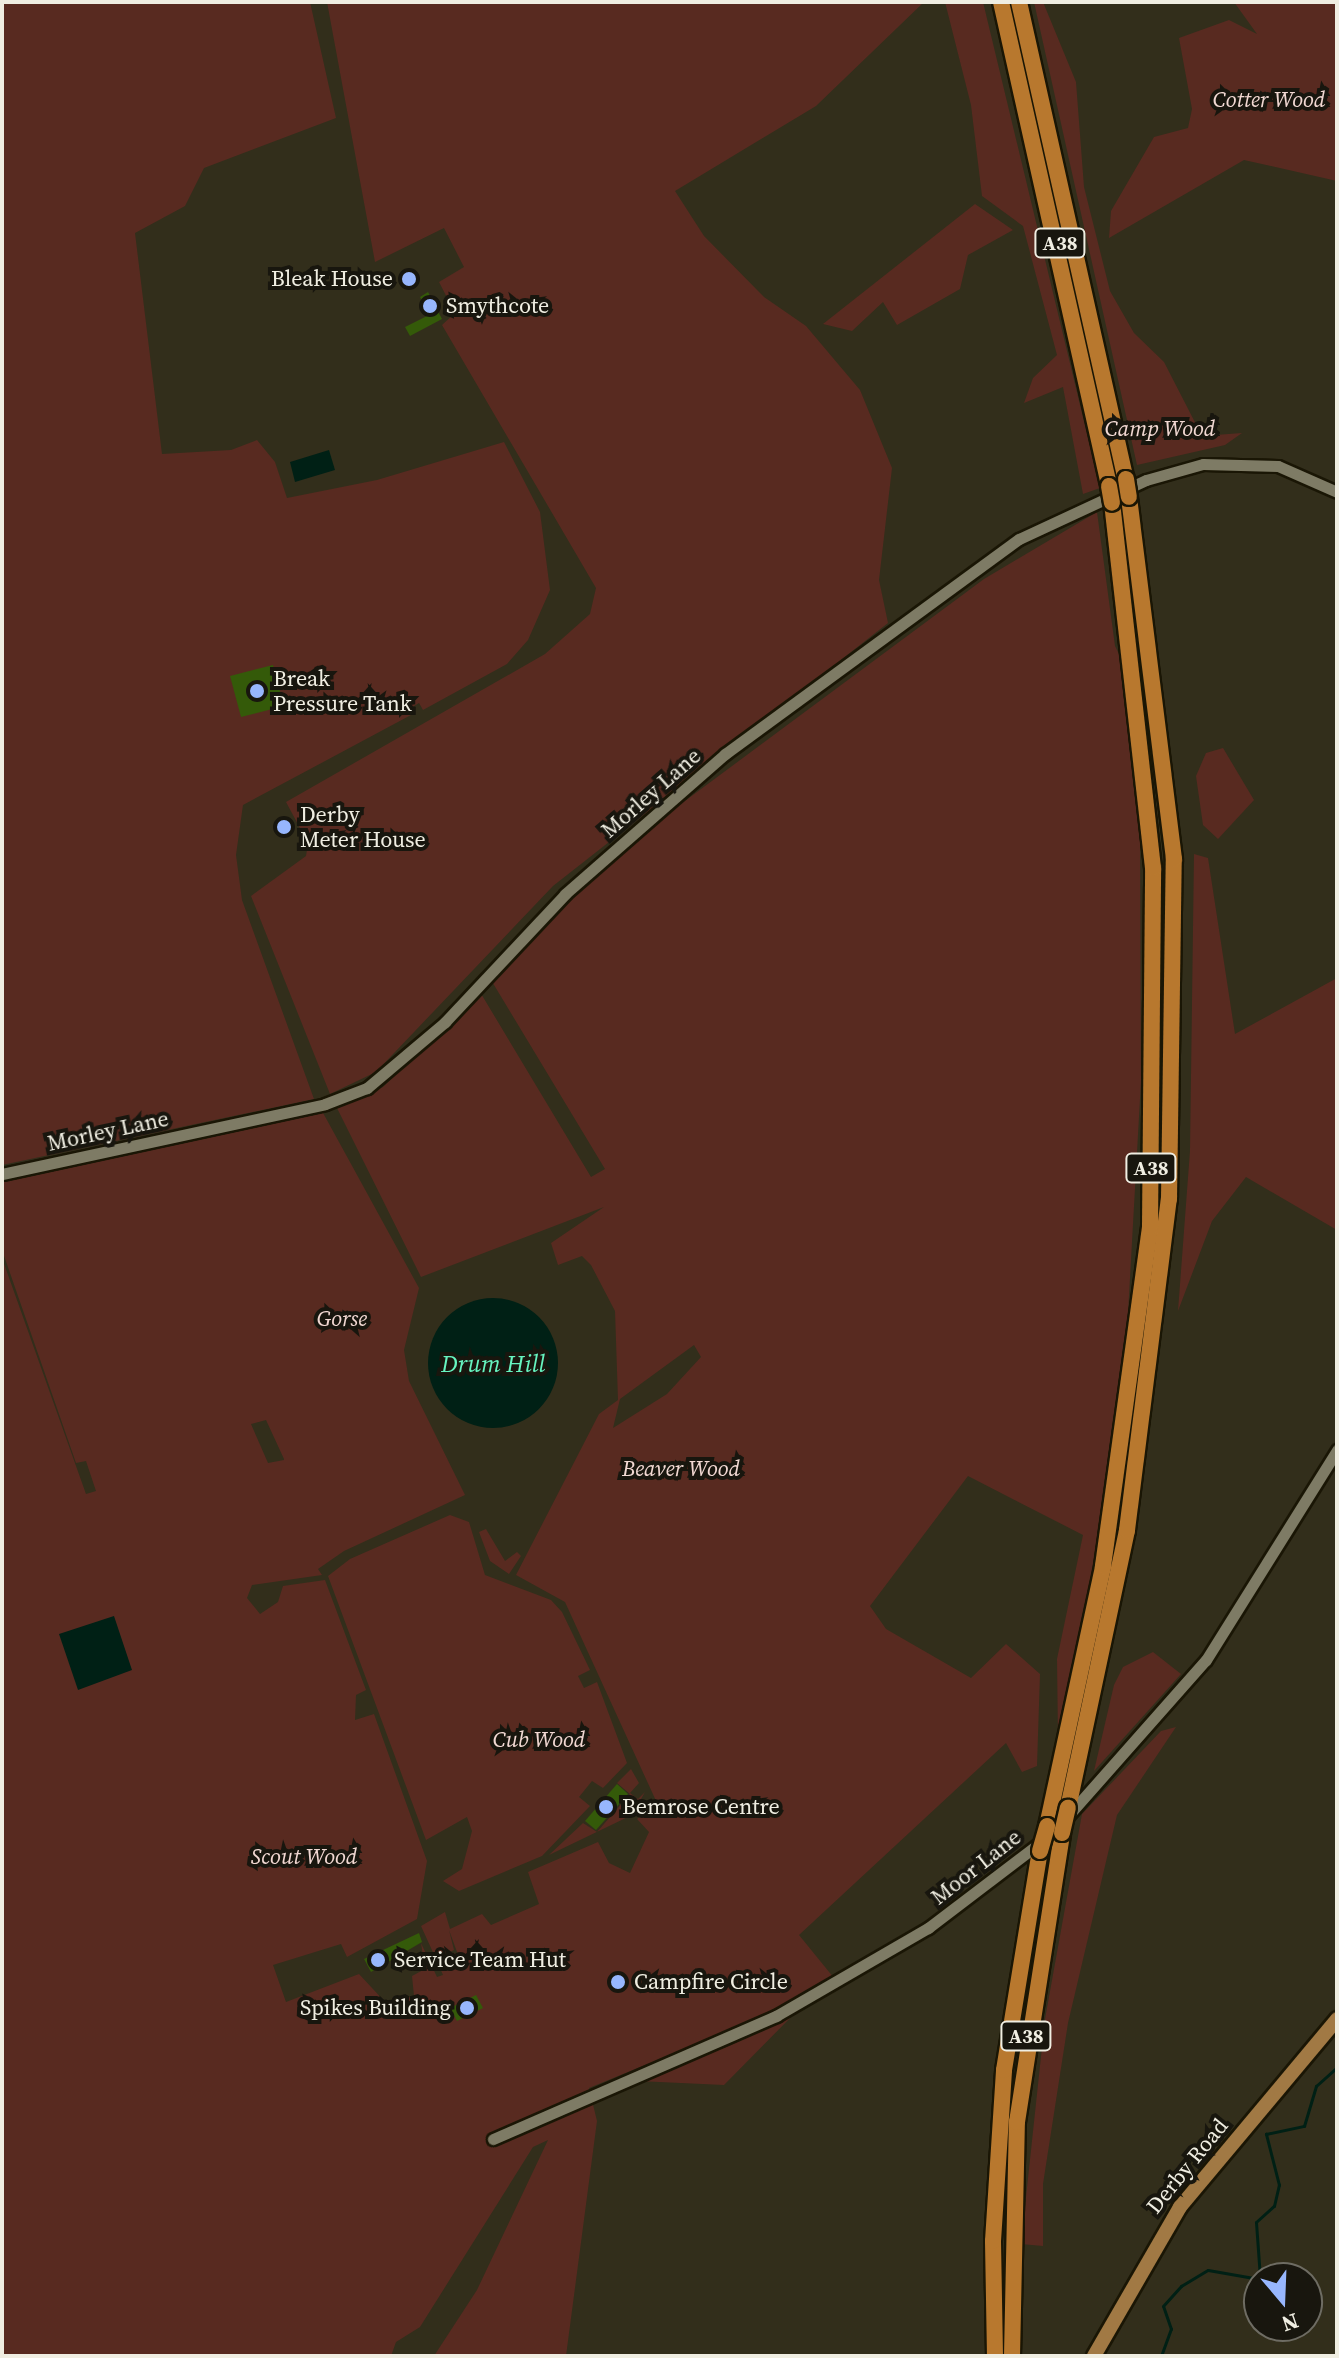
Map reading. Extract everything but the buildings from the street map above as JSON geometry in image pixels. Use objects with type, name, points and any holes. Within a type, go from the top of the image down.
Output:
[{"type":"highway","name":"A38","points":[[1001,2],[1112,503],[1153,868],[1150,1227],[1103,1566],[1055,1829],[1017,2122],[1012,2356]]},
{"type":"highway","name":"A38","points":[[995,2356],[993,2241],[1004,2070],[1040,1851],[1068,1808],[1127,1530],[1169,1199],[1174,859],[1165,739],[1126,479],[1019,2]]},
{"type":"main road","name":"Derby Road","points":[[1094,2356],[1180,2207],[1337,2019]]},
{"type":"street","name":"Morley Lane","points":[[2,1174],[325,1104],[367,1088],[445,1022],[565,894],[725,754],[1019,539],[1146,480],[1203,464],[1278,466],[1337,492]]},
{"type":"street","name":"Moor Lane","points":[[493,2139],[729,2040],[928,1928],[999,1877],[1083,1801],[1206,1660],[1337,1450]]},
{"type":"green space","points":[[2,2],[310,2],[336,118],[204,168],[185,206],[135,233],[162,454],[231,450],[257,440],[275,462],[287,498],[377,480],[504,442],[540,512],[550,590],[528,640],[507,664],[423,710],[419,703],[409,709],[411,715],[243,805],[236,855],[242,900],[314,1099],[2,1165]]},
{"type":"green space","points":[[327,2],[924,2],[816,106],[675,191],[704,236],[764,297],[806,326],[860,390],[892,468],[879,580],[888,623],[553,886],[376,1072],[330,1094],[251,896],[306,856],[308,843],[286,802],[545,654],[590,614],[596,588],[442,325],[455,313],[439,282],[464,267],[444,228],[375,262]]},
{"type":"green space","points":[[945,2],[983,2],[1100,488],[1083,494],[1063,387],[1024,403],[1033,378],[1057,355],[1023,226],[982,196],[971,105]]},
{"type":"green space","name":"Camp Wood","points":[[1034,2],[1043,2],[1076,82],[1084,187],[1110,291],[1134,333],[1164,362],[1202,436],[1242,433],[1225,445],[1137,465]]},
{"type":"green space","name":"Cotter Wood","points":[[1234,2],[1337,2],[1337,181],[1244,160],[1109,238],[1111,211],[1154,137],[1188,128],[1192,109],[1179,38],[1229,20],[1257,34]]},
{"type":"green space","points":[[975,204],[1013,230],[968,255],[960,289],[897,325],[883,302],[852,331],[823,324]]},
{"type":"green space","points":[[1097,512],[1115,646],[1127,670],[1140,827],[1141,1081],[1123,1403],[1102,1543],[1058,1737],[1057,1659],[1083,1535],[968,1476],[870,1606],[886,1629],[971,1678],[1006,1644],[1040,1674],[1037,1766],[1022,1772],[1006,1743],[799,1935],[834,1978],[777,2011],[589,2088],[597,2121],[566,2356],[434,2356],[477,2290],[548,2140],[533,2147],[420,2327],[396,2342],[391,2356],[2,2356],[2,1258],[86,1494],[96,1491],[86,1461],[76,1463],[2,1250],[2,1181],[322,1111],[419,1288],[404,1350],[409,1381],[465,1495],[344,1551],[318,1569],[322,1575],[252,1585],[247,1598],[260,1614],[278,1602],[283,1586],[325,1580],[366,1690],[356,1695],[355,1720],[374,1714],[427,1861],[417,1919],[347,1957],[341,1944],[273,1965],[286,2002],[359,1974],[386,2003],[414,1996],[412,1976],[425,1969],[421,1943],[437,1977],[443,1975],[437,1961],[455,1953],[461,1963],[449,1930],[454,1950],[436,1959],[421,1926],[445,1912],[450,1929],[482,1914],[491,1925],[539,1904],[528,1872],[598,1842],[609,1863],[630,1873],[649,1832],[637,1819],[657,1803],[565,1602],[516,1575],[599,1414],[618,1400],[615,1311],[591,1265],[582,1256],[558,1265],[551,1243],[604,1207],[421,1277],[337,1108],[383,1087],[480,992],[591,1177],[605,1169],[491,980],[559,905],[662,818],[984,579]],"holes":[[[694,1345],[701,1357],[667,1394],[613,1428],[620,1399]],[[266,1420],[284,1459],[284,1460],[268,1463],[251,1424]]]},
{"type":"green space","points":[[1223,748],[1254,800],[1218,839],[1203,825],[1196,776],[1206,753]]},
{"type":"green space","points":[[1194,854],[1208,858],[1235,1034],[1337,978],[1337,1230],[1246,1177],[1212,1221],[1178,1311],[1190,1151]]},
{"type":"green space","name":"Cub Wood","points":[[450,1515],[469,1522],[485,1575],[551,1600],[562,1612],[590,1670],[578,1676],[584,1688],[597,1682],[627,1763],[603,1788],[592,1781],[579,1797],[590,1806],[542,1856],[459,1891],[443,1881],[462,1869],[472,1831],[467,1817],[426,1840],[328,1576],[350,1559]]},
{"type":"green space","points":[[486,1529],[505,1561],[517,1552],[521,1556],[509,1574],[490,1561],[479,1532]]},
{"type":"green space","points":[[1153,1652],[1181,1674],[1094,1771],[1114,1685],[1123,1667]]},
{"type":"green space","points":[[1176,1727],[1117,1815],[1068,2023],[1043,2184],[1043,2246],[1021,2244],[1045,2019],[1082,1814],[1161,1731]]},
{"type":"green space","points":[[631,1769],[639,1783],[630,1793],[638,1799],[645,1792],[632,1815],[597,1832],[630,1794],[617,1783]]},
{"type":"green space","points":[[583,1823],[597,1832],[549,1855]]},
{"type":"green space","points":[[796,2012],[724,2085],[638,2081],[731,2045]]},
{"type":"water","points":[[329,450],[335,470],[295,482],[290,462]]},
{"type":"water","name":"Drum Hill","points":[[493,1298],[518,1303],[539,1317],[553,1338],[558,1363],[553,1388],[539,1409],[518,1423],[493,1428],[468,1423],[447,1409],[433,1388],[428,1363],[433,1338],[447,1317],[468,1303]]},
{"type":"water","points":[[114,1616],[132,1670],[78,1690],[59,1634]]},
{"type":"waterway","points":[[1259,2262],[1256,2222],[1274,2206],[1279,2185],[1266,2134],[1304,2126],[1316,2086],[1337,2067]]},
{"type":"waterway","points":[[1161,2356],[1171,2329],[1163,2306],[1181,2286],[1208,2270],[1243,2276]]},
{"type":"place","name":"Bleak House","points":[[409,279]]},
{"type":"place","name":"Smythcote","points":[[430,306]]},
{"type":"place","name":"Break Pressure Tank","points":[[257,691]]},
{"type":"place","name":"Derby Meter House","points":[[284,827]]},
{"type":"place","name":"Bemrose Centre","points":[[606,1807]]},
{"type":"place","name":"Service Team Hut","points":[[378,1960]]},
{"type":"place","name":"Campfire Circle","points":[[618,1982]]},
{"type":"place","name":"Spikes Building","points":[[467,2008]]},
{"type":"park label","name":"Gorse","points":[[342,1319]]},
{"type":"park label","name":"Beaver Wood","points":[[681,1469]]},
{"type":"park label","name":"Scout Wood","points":[[304,1857]]}]
